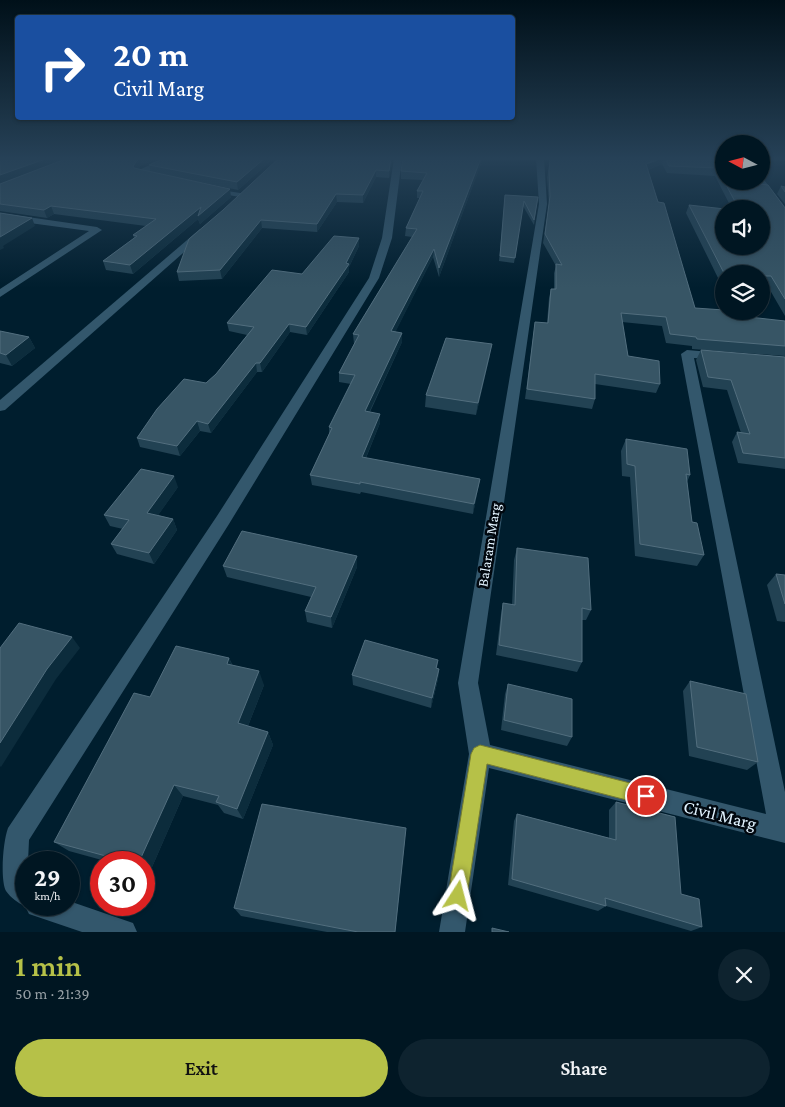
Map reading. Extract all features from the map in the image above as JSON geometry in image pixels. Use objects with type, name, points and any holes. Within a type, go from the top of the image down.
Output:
[{"type":"street","points":[[17,851],[18,837],[249,479],[374,278],[387,238],[392,201]]},
{"type":"street","name":"Balaram Marg","points":[[452,932],[480,754],[468,683],[543,201]]},
{"type":"street","points":[[777,201],[785,213]]},
{"type":"street","points":[[0,216],[97,230],[0,294]]},
{"type":"street","points":[[0,407],[213,222]]},
{"type":"street","points":[[740,357],[687,354],[783,831]]},
{"type":"street","name":"Civil Marg","points":[[480,754],[783,831]]},
{"type":"street","points":[[73,916],[124,932]]},
{"type":"building","points":[[0,201],[215,201],[198,216],[201,207],[130,265],[103,261],[137,236],[133,235],[156,219],[51,206],[44,210],[0,204]]},
{"type":"building","points":[[232,201],[331,201],[317,224],[261,220],[220,270],[177,272],[189,239]]},
{"type":"building","points":[[418,201],[464,201],[439,268],[434,249],[391,331],[402,333],[365,411],[380,414],[362,457],[480,479],[474,504],[360,482],[360,484],[310,475],[332,428],[329,427],[355,375],[339,373],[359,335],[353,334],[417,229],[406,228]]},
{"type":"building","points":[[504,201],[524,201],[515,258],[500,256]]},
{"type":"building","points":[[524,201],[537,201],[534,220]]},
{"type":"building","points":[[549,201],[664,203],[695,308],[715,309],[715,320],[785,321],[785,346],[697,339],[696,337],[670,334],[666,317],[621,313],[628,356],[659,361],[660,384],[595,374],[595,399],[527,389],[535,322],[548,323],[551,289],[556,289],[556,264],[562,265],[545,234]]},
{"type":"building","points":[[770,201],[780,201],[785,208],[785,299],[770,276],[770,265],[720,265],[689,205],[715,208],[715,255],[770,255]]},
{"type":"building","points":[[0,213],[32,218],[0,237]]},
{"type":"building","points":[[334,236],[359,238],[346,263],[349,264],[306,327],[289,324],[260,363],[256,363],[208,424],[197,421],[177,446],[137,438],[157,409],[184,379],[206,383],[216,374],[254,327],[227,323],[272,270],[302,274]]},
{"type":"building","points":[[0,331],[29,337],[6,355],[0,353]]},
{"type":"building","points":[[446,338],[492,344],[478,403],[426,395]]},
{"type":"building","points":[[701,350],[785,357],[785,458],[743,453],[737,432],[750,434],[731,380],[708,377]]},
{"type":"building","points":[[626,439],[687,449],[690,475],[686,474],[692,522],[697,523],[704,555],[640,544],[635,466],[627,464]]},
{"type":"building","points":[[141,469],[174,476],[147,513],[173,519],[149,553],[111,544],[129,520],[104,515]]},
{"type":"building","points":[[242,531],[357,556],[331,617],[305,611],[316,587],[223,566]]},
{"type":"building","points":[[517,548],[588,558],[591,610],[582,608],[582,662],[499,645],[503,603],[515,605]]},
{"type":"building","points":[[776,574],[785,575],[785,604]]},
{"type":"building","points":[[19,623],[72,637],[47,669],[0,743],[0,648]]},
{"type":"building","points":[[365,640],[438,660],[436,668],[439,669],[432,698],[352,675]]},
{"type":"building","points":[[176,646],[229,658],[227,664],[259,671],[238,723],[268,732],[237,809],[216,802],[219,796],[174,785],[144,851],[90,852],[54,842],[134,693],[150,697]]},
{"type":"building","points":[[690,681],[746,694],[758,762],[697,747]]},
{"type":"building","points":[[508,684],[572,699],[572,737],[504,720]]},
{"type":"building","points":[[616,802],[675,817],[681,894],[699,899],[702,927],[605,898],[606,906],[512,879],[517,814],[616,840]]},
{"type":"building","points":[[262,804],[406,828],[395,932],[358,932],[234,908]]},
{"type":"building","points":[[492,928],[509,932],[492,932]]},
{"type":"route","points":[[458,896],[480,754],[646,796]]}]
